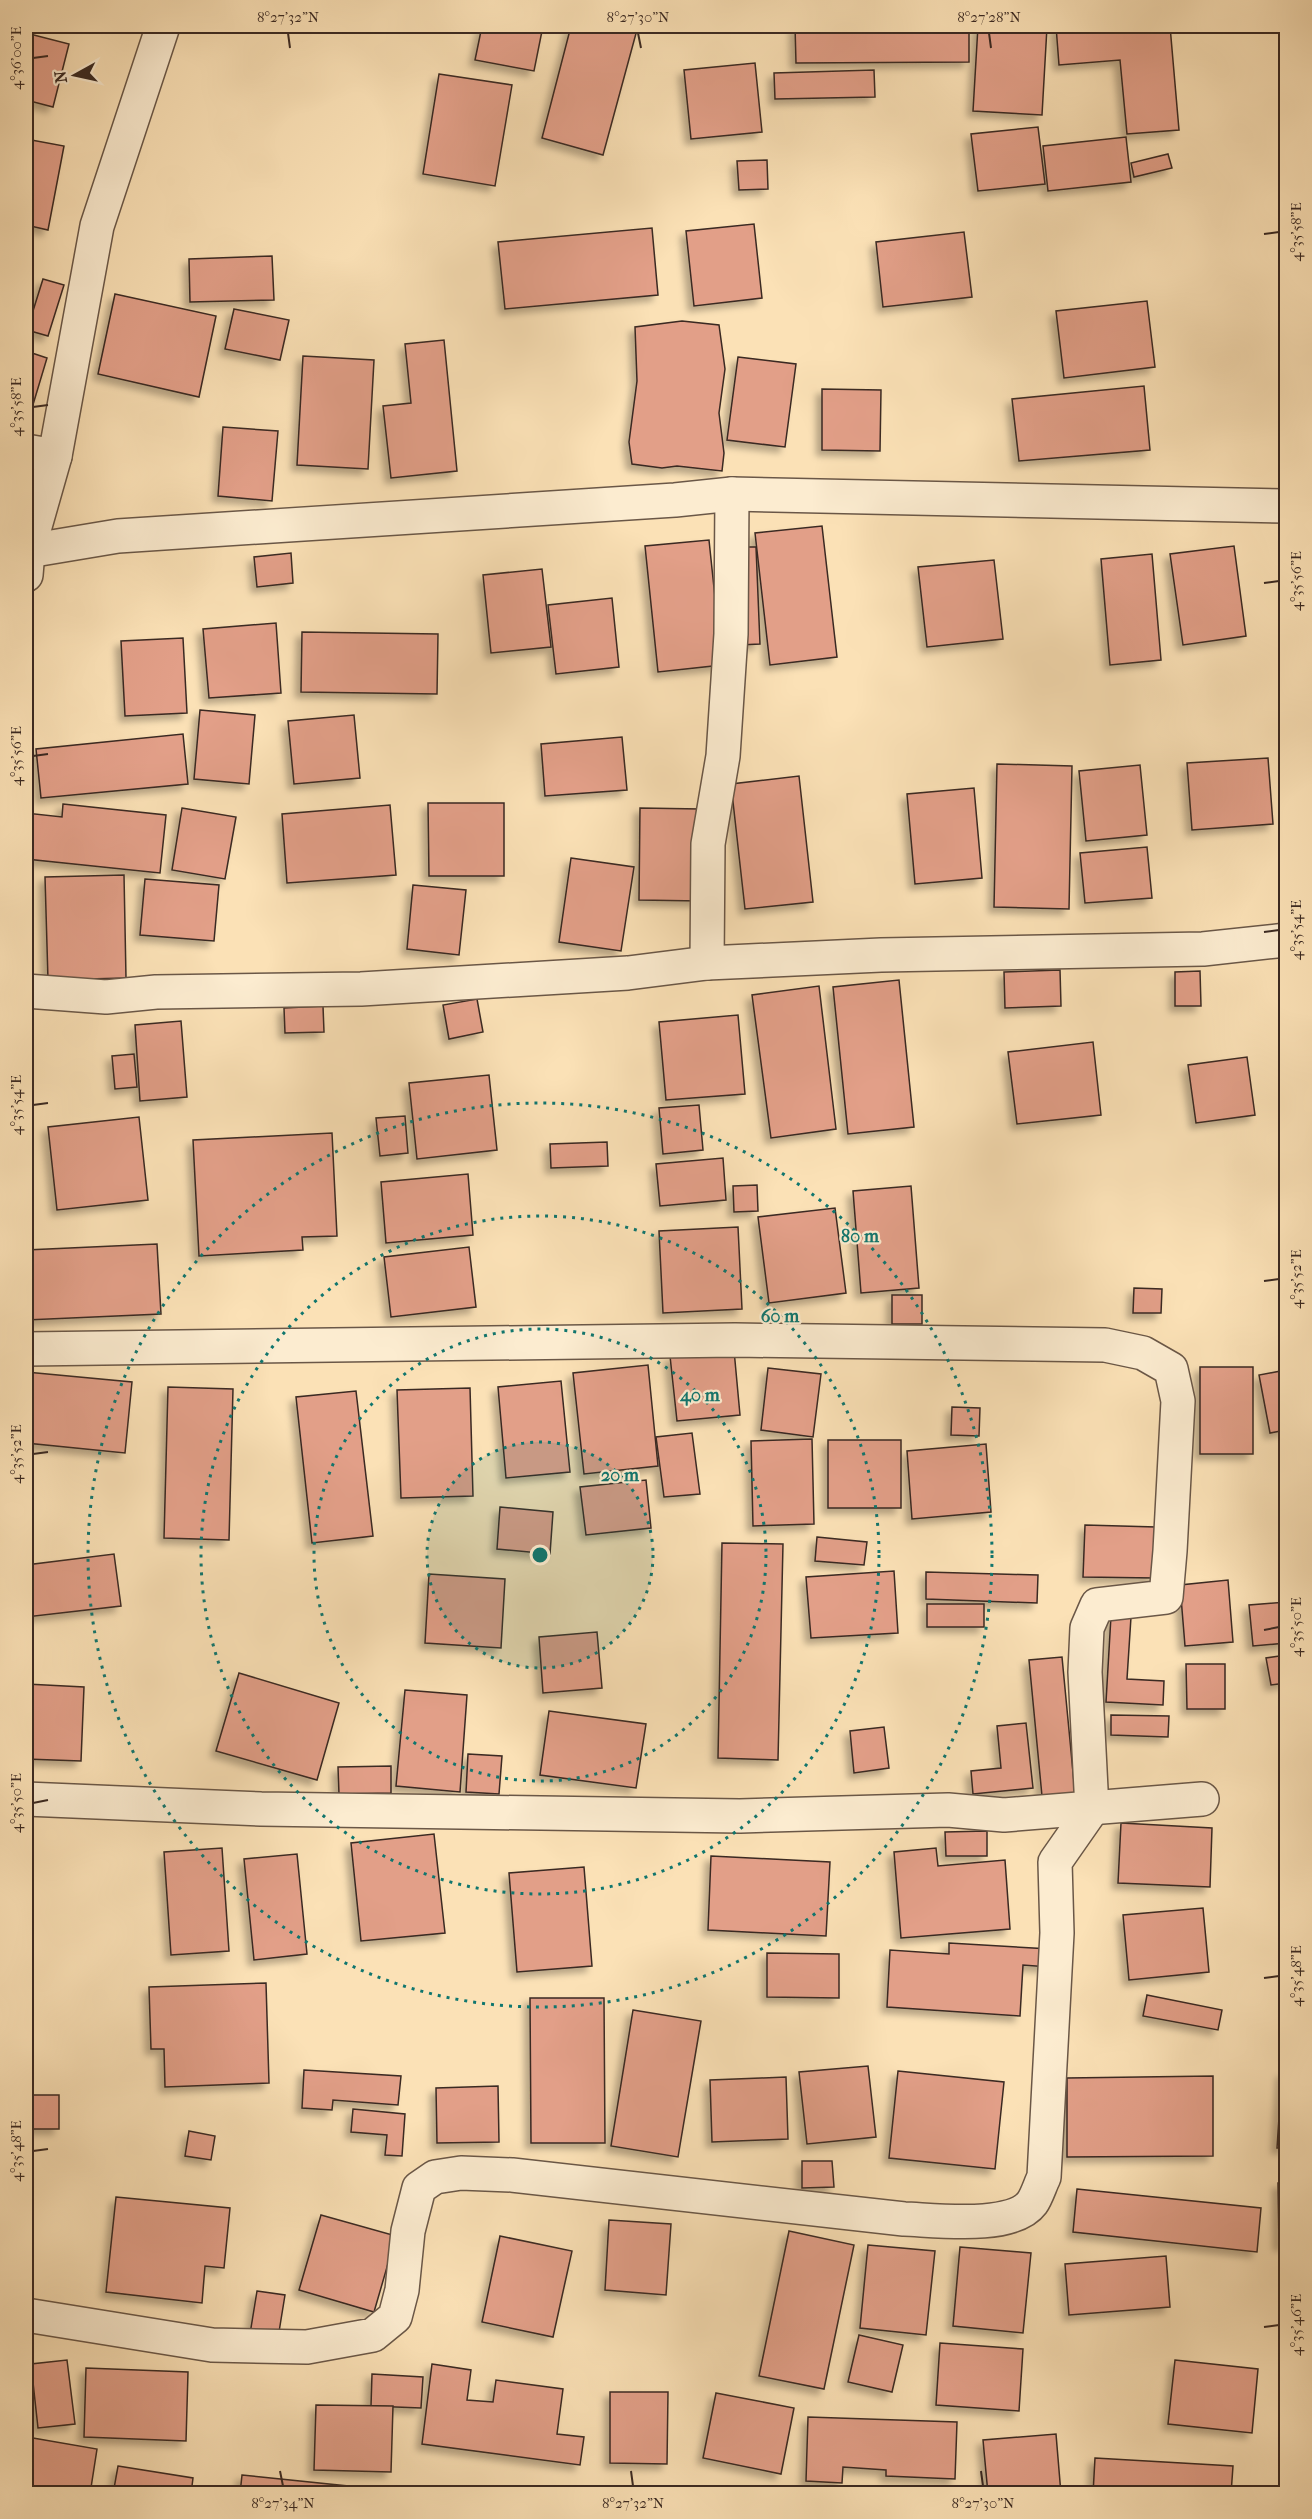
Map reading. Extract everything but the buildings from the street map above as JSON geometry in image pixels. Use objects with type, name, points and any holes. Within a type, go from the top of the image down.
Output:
[{"type":"street","points":[[163,26],[97,226],[40,453],[27,563],[118,536],[675,500],[732,494],[1287,506]]},
{"type":"street","points":[[707,963],[708,844],[723,756],[731,634],[732,494]]},
{"type":"street","points":[[26,991],[106,997],[156,992],[361,989],[628,972],[707,963],[880,955],[1203,950],[1287,940]]},
{"type":"street","points":[[26,1348],[735,1340],[1105,1345],[1143,1353],[1171,1369],[1178,1401],[1166,1597],[1097,1605],[1087,1628],[1085,1672],[1092,1809],[1055,1862],[1057,1932],[1044,2177],[1032,2204],[1017,2216],[952,2221],[904,2219],[512,2175],[461,2173],[435,2177],[419,2188],[408,2231],[402,2290],[395,2317],[373,2335],[307,2347],[212,2345],[26,2315]]},
{"type":"street","points":[[26,1799],[261,1809],[740,1816],[948,1810],[1004,1815],[1202,1798]]}]
